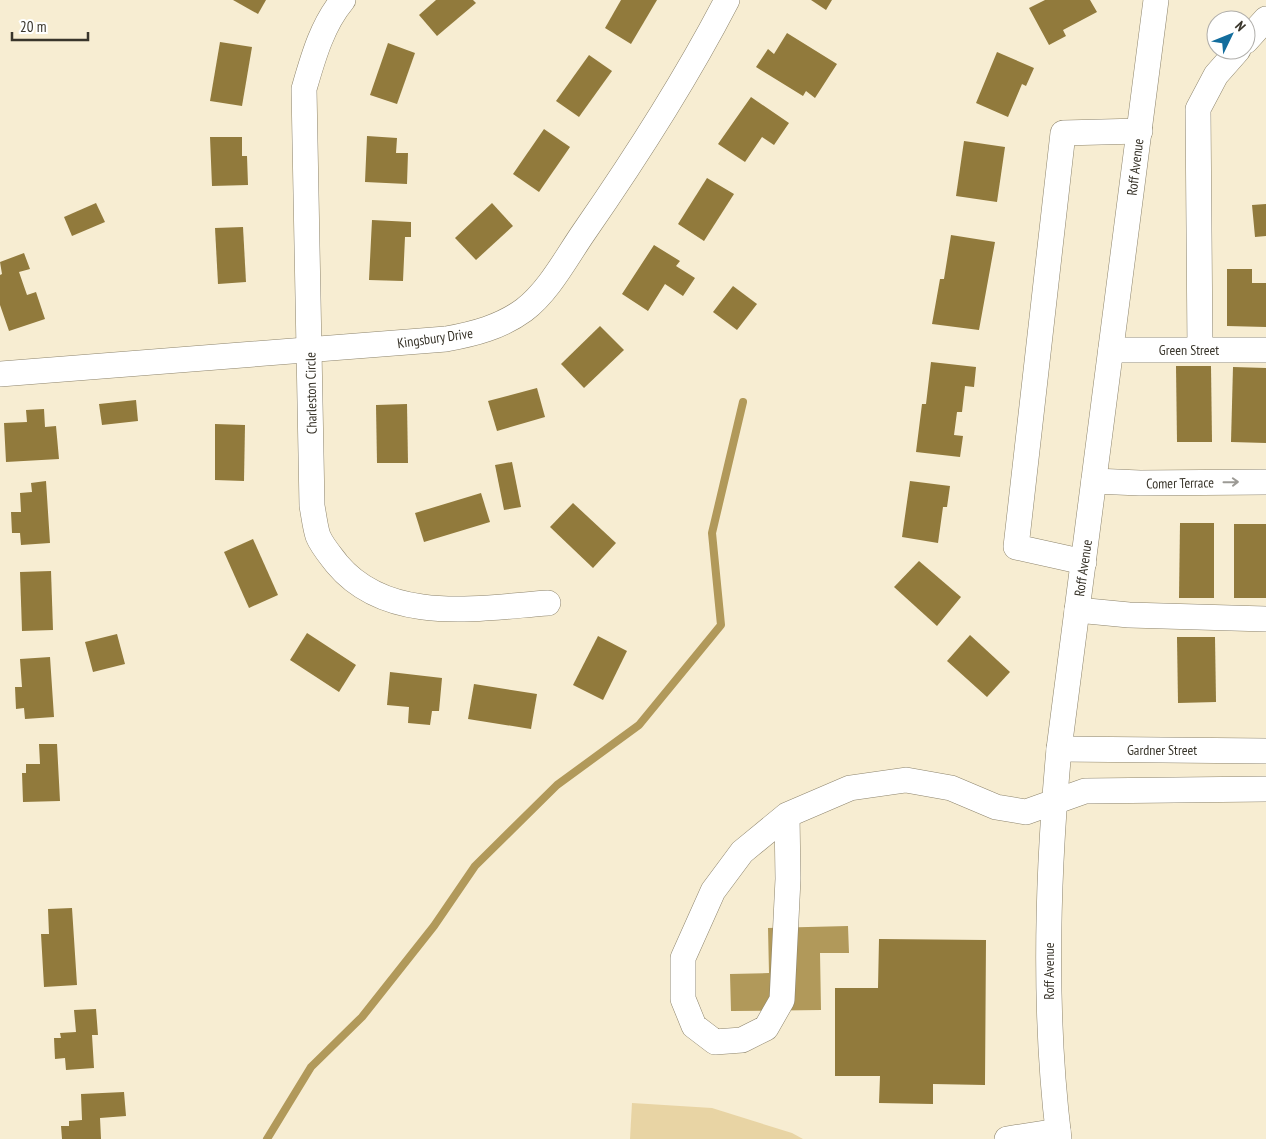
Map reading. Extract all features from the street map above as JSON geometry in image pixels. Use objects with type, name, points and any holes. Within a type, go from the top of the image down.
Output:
[{"type":"street","name":"Charleston Circle","points":[[343,0],[334,11],[315,50],[304,89],[312,506],[318,536],[347,576],[368,591],[395,603],[415,607],[484,608],[548,603]]},
{"type":"street","name":"Kingsbury Drive","points":[[0,374],[446,339],[478,333],[505,322],[525,310],[545,289],[668,106],[727,0]]},
{"type":"street","name":"Roff Avenue","points":[[1058,1135],[1050,1042],[1049,932],[1054,804],[1059,750],[1156,0]]},
{"type":"street","points":[[1256,30],[1266,20]]},
{"type":"street","points":[[1200,349],[1198,109],[1216,75],[1229,60]]},
{"type":"street","points":[[1084,562],[1016,547],[1064,133],[1140,132]]},
{"type":"street","name":"Green Street","points":[[1111,350],[1266,350]]},
{"type":"street","name":"Comer Terrace","points":[[1094,480],[1140,484],[1266,482]]},
{"type":"street","points":[[1077,610],[1129,615],[1266,619]]},
{"type":"street","name":"Gardner Street","points":[[1059,750],[1266,751]]},
{"type":"street","points":[[787,815],[788,879],[782,1000],[766,1028],[742,1040],[716,1042],[694,1026],[683,999],[684,958],[713,890],[742,852],[787,815],[850,788],[906,780],[951,788],[996,807],[1026,812],[1054,804],[1085,791],[1266,789]]},
{"type":"street","points":[[1007,1139],[1058,1135]]},
{"type":"shaded area","points":[[848,926],[849,953],[820,953],[821,1010],[731,1011],[730,974],[769,973],[768,928]]},
{"type":"shaded area","points":[[632,1103],[712,1108],[792,1133],[803,1139],[630,1139]]},
{"type":"building","points":[[233,0],[266,0],[258,14]]},
{"type":"building","points":[[436,0],[473,0],[476,3],[437,36],[419,15]]},
{"type":"building","points":[[621,0],[657,0],[631,44],[605,28]]},
{"type":"building","points":[[811,0],[832,0],[826,10]]},
{"type":"building","points":[[1045,0],[1090,0],[1097,12],[1063,30],[1066,36],[1049,45],[1029,8]]},
{"type":"building","points":[[787,33],[837,64],[815,98],[806,91],[803,96],[756,67],[768,49],[774,54]]},
{"type":"building","points":[[220,42],[252,47],[242,106],[210,101]]},
{"type":"building","points":[[388,43],[415,53],[397,104],[370,95]]},
{"type":"building","points":[[997,52],[1034,68],[1026,86],[1022,84],[1008,117],[976,103]]},
{"type":"building","points":[[589,55],[612,71],[579,117],[556,101]]},
{"type":"building","points":[[751,97],[789,123],[774,145],[762,137],[745,162],[718,144]]},
{"type":"building","points":[[544,129],[570,147],[539,192],[513,174]]},
{"type":"building","points":[[367,136],[397,138],[396,153],[408,153],[407,184],[365,182]]},
{"type":"building","points":[[210,137],[242,137],[242,156],[247,156],[248,185],[212,186]]},
{"type":"building","points":[[964,141],[1005,147],[997,202],[956,196]]},
{"type":"building","points":[[707,178],[734,194],[704,241],[678,224]]},
{"type":"building","points":[[96,203],[105,222],[72,236],[64,217]]},
{"type":"building","points":[[492,203],[513,226],[476,260],[455,238]]},
{"type":"building","points":[[1266,204],[1266,236],[1255,237],[1252,205]]},
{"type":"building","points":[[372,220],[411,222],[411,237],[405,237],[403,281],[369,280]]},
{"type":"building","points":[[243,227],[246,282],[218,284],[215,228]]},
{"type":"building","points":[[951,235],[995,242],[979,330],[932,324],[940,279],[944,279]]},
{"type":"building","points":[[654,245],[680,261],[676,266],[695,278],[683,296],[665,284],[648,311],[622,294]]},
{"type":"building","points":[[24,253],[30,269],[19,272],[27,295],[36,292],[45,319],[9,331],[0,305],[0,275],[2,274],[0,262]]},
{"type":"building","points":[[1227,269],[1252,269],[1252,283],[1266,283],[1266,327],[1227,326]]},
{"type":"building","points":[[733,286],[757,304],[737,330],[713,312]]},
{"type":"building","points":[[600,326],[624,350],[584,388],[561,364]]},
{"type":"building","points":[[931,362],[976,367],[974,387],[965,386],[962,412],[957,412],[954,435],[963,436],[960,457],[916,452],[922,404],[926,404]]},
{"type":"building","points":[[1176,366],[1211,366],[1212,442],[1177,442]]},
{"type":"building","points":[[1233,367],[1266,368],[1266,443],[1231,442]]},
{"type":"building","points":[[537,388],[545,417],[497,431],[488,401]]},
{"type":"building","points":[[136,400],[138,421],[102,425],[99,404]]},
{"type":"building","points":[[407,404],[408,463],[377,463],[376,405]]},
{"type":"building","points":[[44,409],[45,427],[56,426],[59,459],[6,462],[4,423],[27,422],[26,410]]},
{"type":"building","points":[[215,424],[245,425],[244,481],[215,480]]},
{"type":"building","points":[[512,462],[521,507],[504,510],[495,465]]},
{"type":"building","points":[[46,481],[50,543],[21,545],[20,533],[12,533],[11,512],[21,512],[20,493],[32,492],[31,483]]},
{"type":"building","points":[[910,481],[950,486],[947,507],[943,507],[938,543],[902,537]]},
{"type":"building","points":[[481,493],[490,522],[424,542],[415,513]]},
{"type":"building","points":[[573,503],[616,543],[593,568],[550,527]]},
{"type":"building","points":[[1180,523],[1214,523],[1214,598],[1179,598]]},
{"type":"building","points":[[1234,524],[1266,524],[1266,598],[1234,598]]},
{"type":"building","points":[[253,539],[278,595],[249,608],[224,552]]},
{"type":"building","points":[[919,561],[961,597],[937,626],[894,587]]},
{"type":"building","points":[[51,571],[53,630],[22,631],[20,572]]},
{"type":"building","points":[[307,633],[356,665],[339,692],[290,660]]},
{"type":"building","points":[[117,634],[125,664],[93,672],[85,642]]},
{"type":"building","points":[[970,635],[1010,672],[987,697],[947,661]]},
{"type":"building","points":[[598,636],[627,651],[603,700],[573,685]]},
{"type":"building","points":[[1177,637],[1215,637],[1216,702],[1178,703]]},
{"type":"building","points":[[50,657],[54,717],[25,719],[24,708],[16,709],[15,687],[22,687],[20,659]]},
{"type":"building","points":[[390,672],[442,678],[439,711],[432,711],[430,725],[408,723],[409,707],[387,705]]},
{"type":"building","points":[[474,684],[537,694],[531,729],[468,719]]},
{"type":"building","points":[[39,744],[57,744],[60,801],[23,802],[22,773],[26,773],[26,764],[40,764]]},
{"type":"building","points":[[72,908],[77,985],[44,987],[41,934],[49,934],[48,909]]},
{"type":"building","points":[[879,939],[986,940],[985,1085],[933,1084],[933,1104],[879,1103],[880,1076],[835,1076],[835,988],[878,988]]},
{"type":"building","points":[[96,1009],[98,1035],[92,1035],[94,1068],[66,1070],[65,1058],[55,1059],[54,1038],[61,1038],[60,1033],[76,1032],[74,1010]]},
{"type":"building","points":[[124,1092],[126,1116],[100,1118],[101,1139],[62,1139],[61,1126],[69,1126],[69,1121],[82,1120],[81,1094]]},
{"type":"waterway","points":[[267,1139],[311,1067],[362,1017],[434,926],[475,866],[557,785],[639,725],[721,625],[712,533],[743,402]]}]
